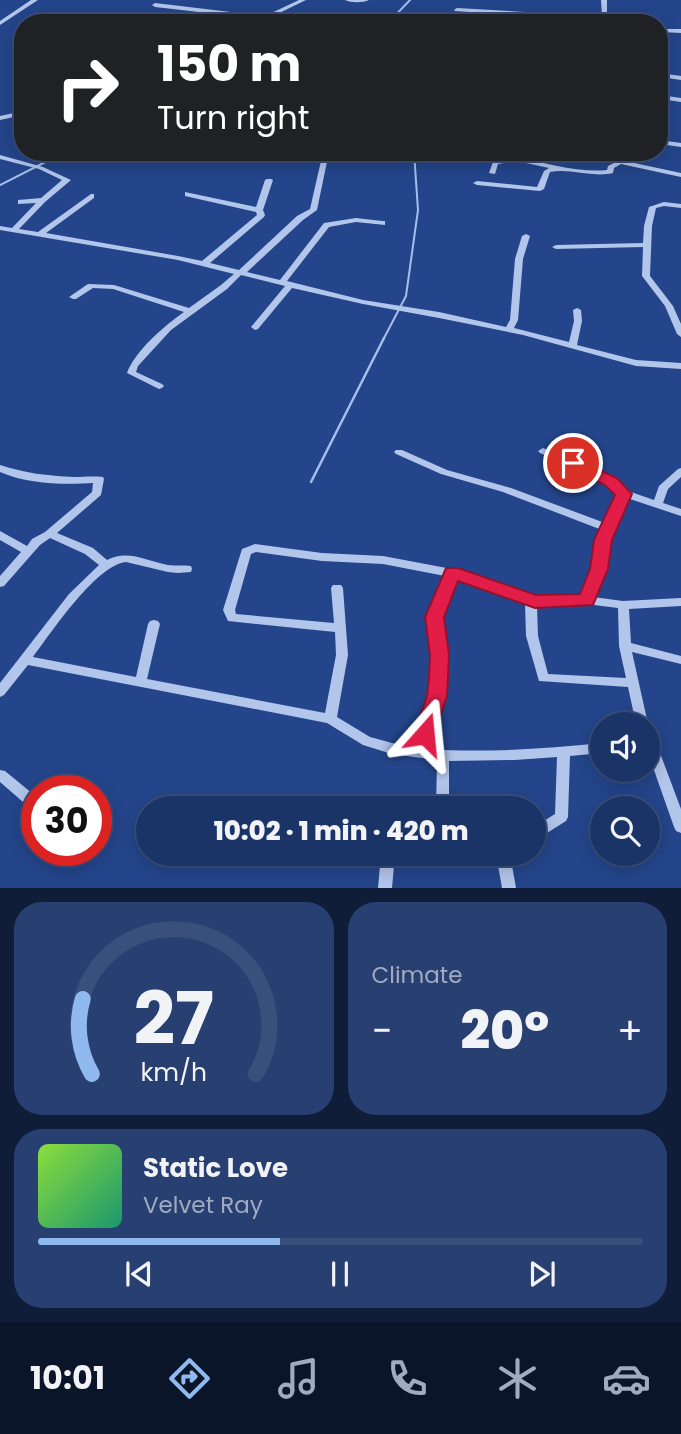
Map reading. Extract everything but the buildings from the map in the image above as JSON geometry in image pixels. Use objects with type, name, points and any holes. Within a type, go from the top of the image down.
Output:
[{"type":"street","points":[[0,23],[35,0]]},
{"type":"street","points":[[284,0],[296,0]]},
{"type":"street","points":[[274,14],[303,0]]},
{"type":"street","points":[[348,0],[366,0]]},
{"type":"street","points":[[155,5],[232,14]]},
{"type":"street","points":[[457,10],[492,14]]},
{"type":"street","points":[[14,230],[67,180],[41,168],[15,161]]},
{"type":"street","points":[[159,386],[134,377],[132,369],[166,330],[222,290],[300,218],[313,210],[324,161]]},
{"type":"street","points":[[493,173],[495,163],[502,161]]},
{"type":"street","points":[[520,161],[605,173],[611,172],[610,167],[620,162],[681,174]]},
{"type":"street","points":[[477,183],[540,189],[547,171],[557,168]]},
{"type":"street","points":[[203,265],[261,215],[259,210],[269,180]]},
{"type":"street","points":[[188,194],[259,210]]},
{"type":"street","points":[[40,234],[91,196]]},
{"type":"street","points":[[20,202],[43,200]]},
{"type":"street","points":[[681,206],[664,204],[653,207],[646,245],[646,276],[669,306],[681,334]]},
{"type":"street","points":[[255,327],[327,225],[356,220],[382,223]]},
{"type":"street","points":[[0,228],[102,243],[363,302],[509,330],[636,363],[681,366]]},
{"type":"street","points":[[509,330],[514,320],[519,259],[526,236]]},
{"type":"street","points":[[556,247],[646,245]]},
{"type":"street","points":[[72,297],[91,286],[114,287],[189,311]]},
{"type":"street","points":[[572,346],[578,321],[576,310]]},
{"type":"street","points":[[543,451],[611,482],[624,494],[658,503],[681,513]]},
{"type":"street","points":[[399,452],[444,472],[507,490],[608,528]]},
{"type":"street","points":[[0,468],[12,473],[57,481],[99,480],[100,487],[87,504],[36,542],[0,583]]},
{"type":"street","points":[[658,503],[663,488],[681,471]]},
{"type":"street","points":[[586,600],[599,569],[608,528],[618,512],[618,504],[624,494]]},
{"type":"street","points":[[49,534],[89,551],[104,564]]},
{"type":"street","points":[[0,535],[28,551]]},
{"type":"street","points":[[340,628],[232,618],[229,610],[246,552],[255,548],[322,557],[383,560],[452,573],[531,601],[586,600],[624,605],[681,602]]},
{"type":"street","points":[[0,692],[27,660],[55,618],[104,564],[121,558],[172,572],[187,569]]},
{"type":"street","points":[[418,753],[437,696],[440,655],[434,617],[452,573]]},
{"type":"street","points":[[330,719],[339,680],[340,628],[337,588]]},
{"type":"street","points":[[531,601],[532,636],[543,678],[634,683]]},
{"type":"street","points":[[624,605],[625,646],[640,712]]},
{"type":"street","points":[[141,681],[154,624]]},
{"type":"street","points":[[625,646],[681,660]]},
{"type":"street","points":[[27,660],[330,719],[367,741],[418,753],[564,753],[590,750]]},
{"type":"street","points":[[546,826],[561,817],[564,753]]},
{"type":"street","points":[[442,796],[443,755]]},
{"type":"street","points":[[660,765],[674,792],[681,827]]},
{"type":"street","points":[[0,775],[21,792]]},
{"type":"street","points":[[385,888],[387,866]]},
{"type":"street","points":[[505,866],[509,888]]},
{"type":"waterway","points":[[397,14],[410,0]]},
{"type":"waterway","points":[[0,185],[47,161]]},
{"type":"waterway","points":[[383,340],[406,296],[418,210],[415,161]]},
{"type":"waterway","points":[[311,482],[384,338]]},
{"type":"route","points":[[425,734],[437,696],[440,655],[434,617],[452,573],[535,602],[586,600],[599,569],[603,540],[624,494],[611,482],[573,463]]}]
